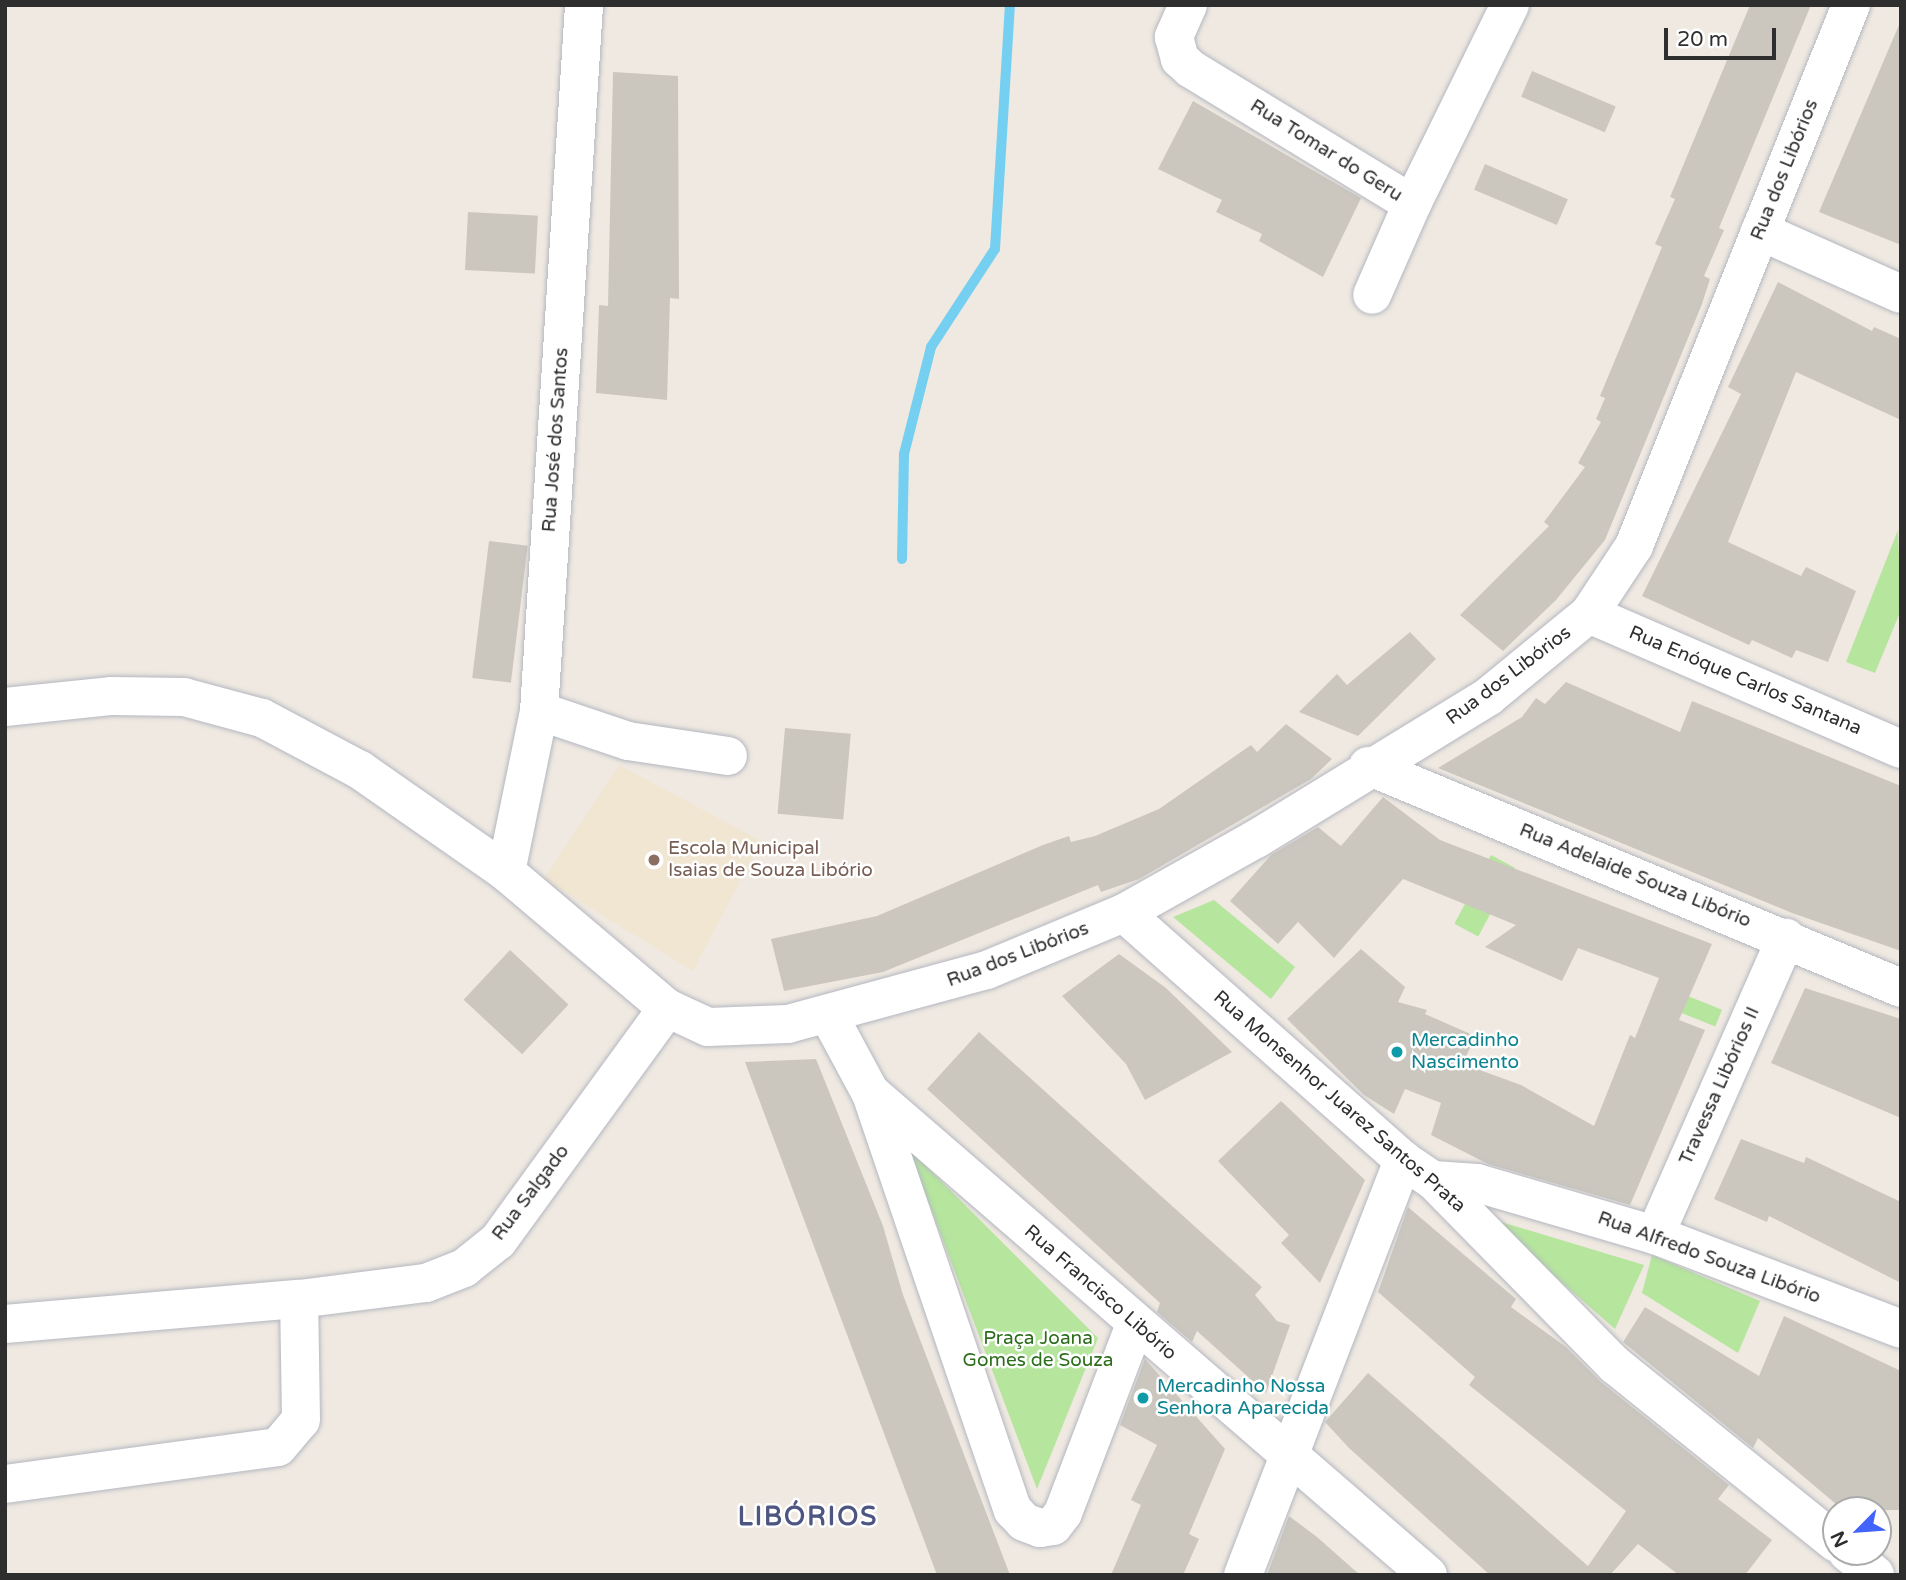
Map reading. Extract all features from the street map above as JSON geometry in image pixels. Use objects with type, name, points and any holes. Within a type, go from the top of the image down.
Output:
[{"type":"street","name":"Rua José dos Santos","points":[[506,872],[539,711],[584,5]]},
{"type":"street","name":"Rua Tomar do Geru","points":[[1188,5],[1174,37],[1181,59],[1191,69],[1412,204],[1373,295]]},
{"type":"street","points":[[1412,204],[1510,5]]},
{"type":"street","name":"Rua dos Libórios","points":[[5,707],[112,696],[184,698],[262,718],[360,769],[506,872],[667,1009],[709,1027],[749,1029],[829,1016],[987,970],[1124,913],[1256,839],[1368,766],[1489,696],[1588,614],[1634,546],[1850,5]]},
{"type":"street","points":[[1760,231],[1901,294]]},
{"type":"street","name":"Rua Enóque Carlos Santana","points":[[1588,614],[1901,749]]},
{"type":"street","points":[[539,711],[628,741],[728,756]]},
{"type":"street","name":"Rua Adelaide Souza Libório","points":[[1368,766],[1901,988]]},
{"type":"street","name":"Rua Monsenhor Juarez Santos Prata","points":[[1124,913],[1418,1170],[1615,1365],[1822,1532]]},
{"type":"street","name":"Travessa Libórios II","points":[[1655,1235],[1786,938]]},
{"type":"street","name":"Rua Salgado","points":[[5,1324],[299,1299],[426,1283],[473,1261],[498,1241],[667,1009]]},
{"type":"street","name":"Rua Francisco Libório","points":[[829,1016],[870,1092],[1428,1575]]},
{"type":"street","points":[[870,1092],[1013,1510],[1024,1521],[1040,1528],[1053,1526],[1063,1513],[1135,1324]]},
{"type":"street","points":[[1243,1575],[1418,1170]]},
{"type":"street","name":"Rua Alfredo Souza Libório","points":[[1418,1170],[1477,1183],[1655,1235],[1901,1329]]},
{"type":"street","points":[[5,1484],[278,1447],[301,1420],[299,1299]]},
{"type":"shaded area","name":"Escola Municipal Isaias de Souza Libório","points":[[619,765],[761,841],[693,971],[544,879]]},
{"type":"green space","points":[[1898,530],[1901,610],[1875,673],[1846,662]]},
{"type":"green space","points":[[1491,855],[1515,868],[1478,937],[1454,924]]},
{"type":"green space","points":[[1214,900],[1295,967],[1271,999],[1173,917]]},
{"type":"green space","points":[[1658,984],[1722,1010],[1715,1027],[1651,1001]]},
{"type":"green space","name":"Praça Joana Gomes de Souza","points":[[908,1148],[1098,1338],[1037,1489]]},
{"type":"green space","points":[[1488,1218],[1644,1265],[1615,1329]]},
{"type":"green space","points":[[1652,1255],[1760,1301],[1738,1353],[1642,1293]]},
{"type":"building","points":[[1750,5],[1811,5],[1719,228],[1724,230],[1704,276],[1710,279],[1702,304],[1605,540],[1556,600],[1503,651],[1460,615],[1549,526],[1544,522],[1585,467],[1578,463],[1601,422],[1596,419],[1605,398],[1600,396],[1662,247],[1655,244],[1675,199],[1670,197]]},
{"type":"building","points":[[1901,25],[1901,245],[1819,212]]},
{"type":"building","points":[[1532,71],[1616,107],[1605,132],[1521,97]]},
{"type":"building","points":[[613,72],[678,76],[679,299],[670,298],[667,400],[596,393],[599,305],[608,306]]},
{"type":"building","points":[[1193,101],[1361,198],[1323,277],[1259,241],[1262,234],[1216,212],[1222,200],[1158,169]]},
{"type":"building","points":[[1485,164],[1568,199],[1557,225],[1474,190]]},
{"type":"building","points":[[468,212],[538,216],[535,274],[465,270]]},
{"type":"building","points":[[1778,282],[1872,331],[1874,327],[1901,339],[1901,420],[1796,372],[1728,542],[1801,576],[1806,567],[1856,591],[1828,662],[1796,650],[1792,658],[1752,640],[1749,645],[1642,596],[1741,394],[1728,387]]},
{"type":"building","points":[[489,541],[528,546],[511,683],[472,678]]},
{"type":"building","points":[[1410,632],[1436,659],[1358,736],[1299,712],[1337,674],[1347,685]]},
{"type":"building","points":[[1566,682],[1680,732],[1692,701],[1901,786],[1901,951],[1792,913],[1438,768],[1522,717],[1536,698],[1545,704]]},
{"type":"building","points":[[1286,724],[1332,759],[1311,779],[1139,879],[1101,892],[1098,885],[883,972],[784,991],[771,939],[877,916],[1043,845],[1069,836],[1071,842],[1095,836],[1159,809],[1251,745],[1257,752]]},
{"type":"building","points":[[785,728],[851,734],[843,819],[778,814]]},
{"type":"building","points":[[1383,797],[1440,840],[1712,944],[1679,1020],[1705,1030],[1630,1205],[1488,1164],[1431,1135],[1441,1103],[1405,1089],[1394,1114],[1364,1095],[1287,1019],[1361,949],[1405,987],[1398,1002],[1427,1010],[1425,1014],[1475,1036],[1463,1064],[1521,1085],[1594,1126],[1630,1035],[1635,1038],[1659,978],[1578,948],[1562,981],[1485,947],[1516,925],[1403,879],[1334,958],[1298,922],[1278,944],[1230,901],[1271,855],[1318,827],[1341,846]]},
{"type":"building","points":[[510,950],[569,1005],[522,1054],[464,1000]]},
{"type":"building","points":[[1119,954],[1166,988],[1232,1052],[1145,1100],[1126,1064],[1062,996]]},
{"type":"building","points":[[1805,988],[1901,1019],[1901,1118],[1771,1063]]},
{"type":"building","points":[[979,1032],[1262,1287],[1255,1295],[1277,1321],[1290,1325],[1266,1393],[1197,1331],[1192,1342],[1157,1312],[1160,1303],[927,1089]]},
{"type":"building","points":[[816,1059],[883,1226],[903,1295],[1010,1575],[937,1575],[745,1062]]},
{"type":"building","points":[[1281,1101],[1365,1180],[1320,1283],[1281,1243],[1289,1235],[1218,1161]]},
{"type":"building","points":[[1741,1139],[1804,1163],[1806,1157],[1901,1202],[1901,1283],[1769,1216],[1767,1222],[1714,1199]]},
{"type":"building","points":[[1408,1207],[1516,1299],[1511,1307],[1566,1347],[1601,1382],[1729,1485],[1718,1499],[1772,1540],[1745,1575],[1679,1575],[1638,1544],[1610,1575],[1490,1575],[1349,1448],[1325,1422],[1368,1373],[1588,1566],[1626,1511],[1469,1385],[1475,1377],[1378,1292]]},
{"type":"building","points":[[1645,1307],[1759,1376],[1784,1316],[1901,1371],[1901,1510],[1892,1510],[1892,1496],[1826,1496],[1758,1438],[1753,1448],[1623,1342]]},
{"type":"building","points":[[1145,1359],[1225,1449],[1189,1534],[1199,1539],[1183,1575],[1111,1575],[1141,1505],[1131,1500],[1157,1445],[1120,1425]]},
{"type":"building","points":[[1289,1516],[1317,1537],[1360,1575],[1267,1575]]},
{"type":"waterway","points":[[902,559],[904,454],[931,347],[995,249],[1010,5]]},
{"type":"place","name":"Escola Municipal Isaias de Souza Libório","points":[[654,860]]},
{"type":"place","name":"Mercadinho Nascimento","points":[[1397,1052]]},
{"type":"place","name":"Mercadinho Nossa Senhora Aparecida","points":[[1143,1398]]},
{"type":"district","name":"LIBÓRIOS","points":[[808,1517]]}]
